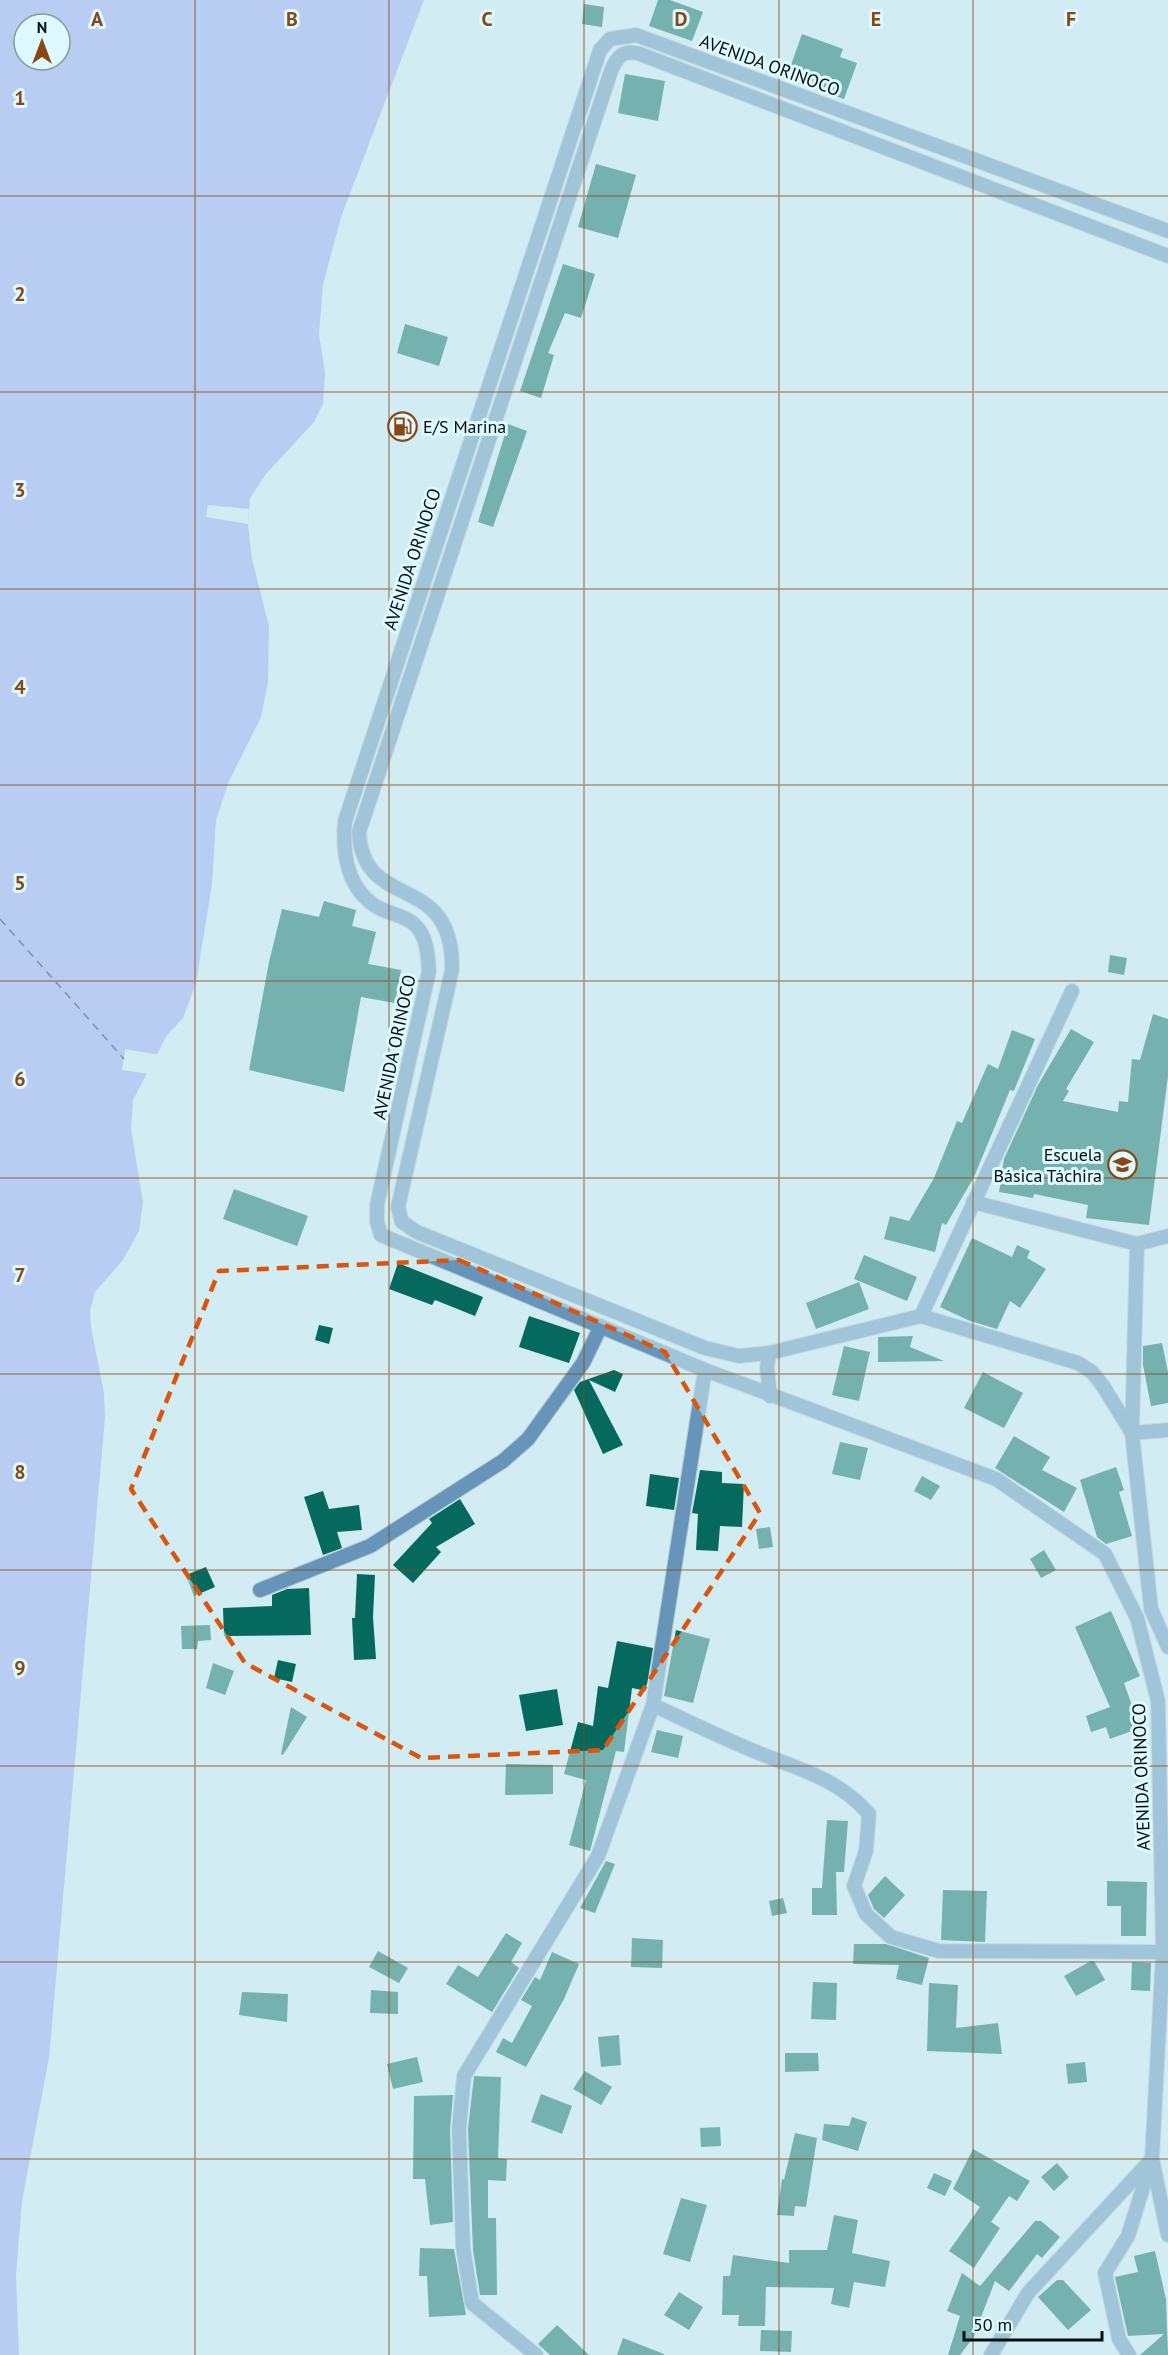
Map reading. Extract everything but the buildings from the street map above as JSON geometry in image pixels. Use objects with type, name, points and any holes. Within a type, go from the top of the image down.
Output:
[{"type":"street","name":"AVENIDA ORINOCO","points":[[1168,231],[636,35],[610,39],[600,50],[345,821],[343,849],[350,876],[364,895],[378,908],[415,925],[426,944],[429,971],[377,1206],[377,1222],[381,1235],[770,1396],[996,1479],[1105,1554],[1137,1618],[1158,1701],[1163,1952],[1152,2159],[1168,2235]]},
{"type":"street","name":"AVENIDA ORINOCO","points":[[921,1316],[770,1353],[739,1356],[705,1348],[417,1232],[402,1222],[398,1207],[452,970],[452,945],[436,911],[420,899],[391,887],[367,865],[360,850],[359,832],[611,71],[616,60],[623,53],[630,51],[640,54],[1168,256]]},
{"type":"street","points":[[1072,991],[921,1316],[1078,1363],[1092,1372],[1132,1433]]},
{"type":"street","points":[[973,1202],[1137,1244],[1168,1236]]},
{"type":"street","points":[[1137,1244],[1132,1433],[1151,1609],[1168,1647]]},
{"type":"street","points":[[260,1590],[370,1546],[503,1461],[528,1439],[583,1363],[601,1326]]},
{"type":"street","points":[[770,1353],[767,1368],[770,1396]]},
{"type":"street","points":[[536,2355],[472,2303],[463,2247],[462,2223],[459,2128],[464,2076],[598,1856],[653,1706],[705,1370]]},
{"type":"street","points":[[1132,1433],[1168,1430]]},
{"type":"street","points":[[653,1706],[819,1776],[852,1794],[869,1814],[866,1851],[854,1886],[866,1914],[891,1936],[939,1951],[1163,1952]]},
{"type":"street","points":[[991,2355],[1028,2294],[1152,2159]]},
{"type":"street","points":[[1129,2355],[1119,2339],[1105,2273],[1128,2236],[1152,2159]]},
{"type":"highlighted area","points":[[459,1260],[665,1352],[760,1513],[603,1750],[421,1758],[245,1663],[131,1489],[219,1271]]},
{"type":"water","points":[[0,0],[424,0],[341,217],[323,285],[319,334],[325,373],[323,404],[314,422],[266,474],[250,498],[248,524],[252,559],[269,626],[268,682],[261,717],[229,781],[216,820],[212,884],[196,983],[183,1018],[167,1035],[133,1100],[131,1129],[143,1202],[139,1231],[123,1260],[95,1292],[90,1311],[104,1393],[105,1417],[49,2058],[22,2201],[16,2275],[19,2355],[0,2355]]},
{"type":"pier","points":[[208,505],[249,509],[248,524],[206,517]]},
{"type":"pier","points":[[125,1049],[160,1055],[150,1074],[122,1070]]},
{"type":"ferry route","points":[[0,919],[124,1059]]},
{"type":"place","name":"E/S Marina","points":[[402,426]]},
{"type":"place","name":"Escuela Básica Táchira","points":[[1123,1164]]}]
